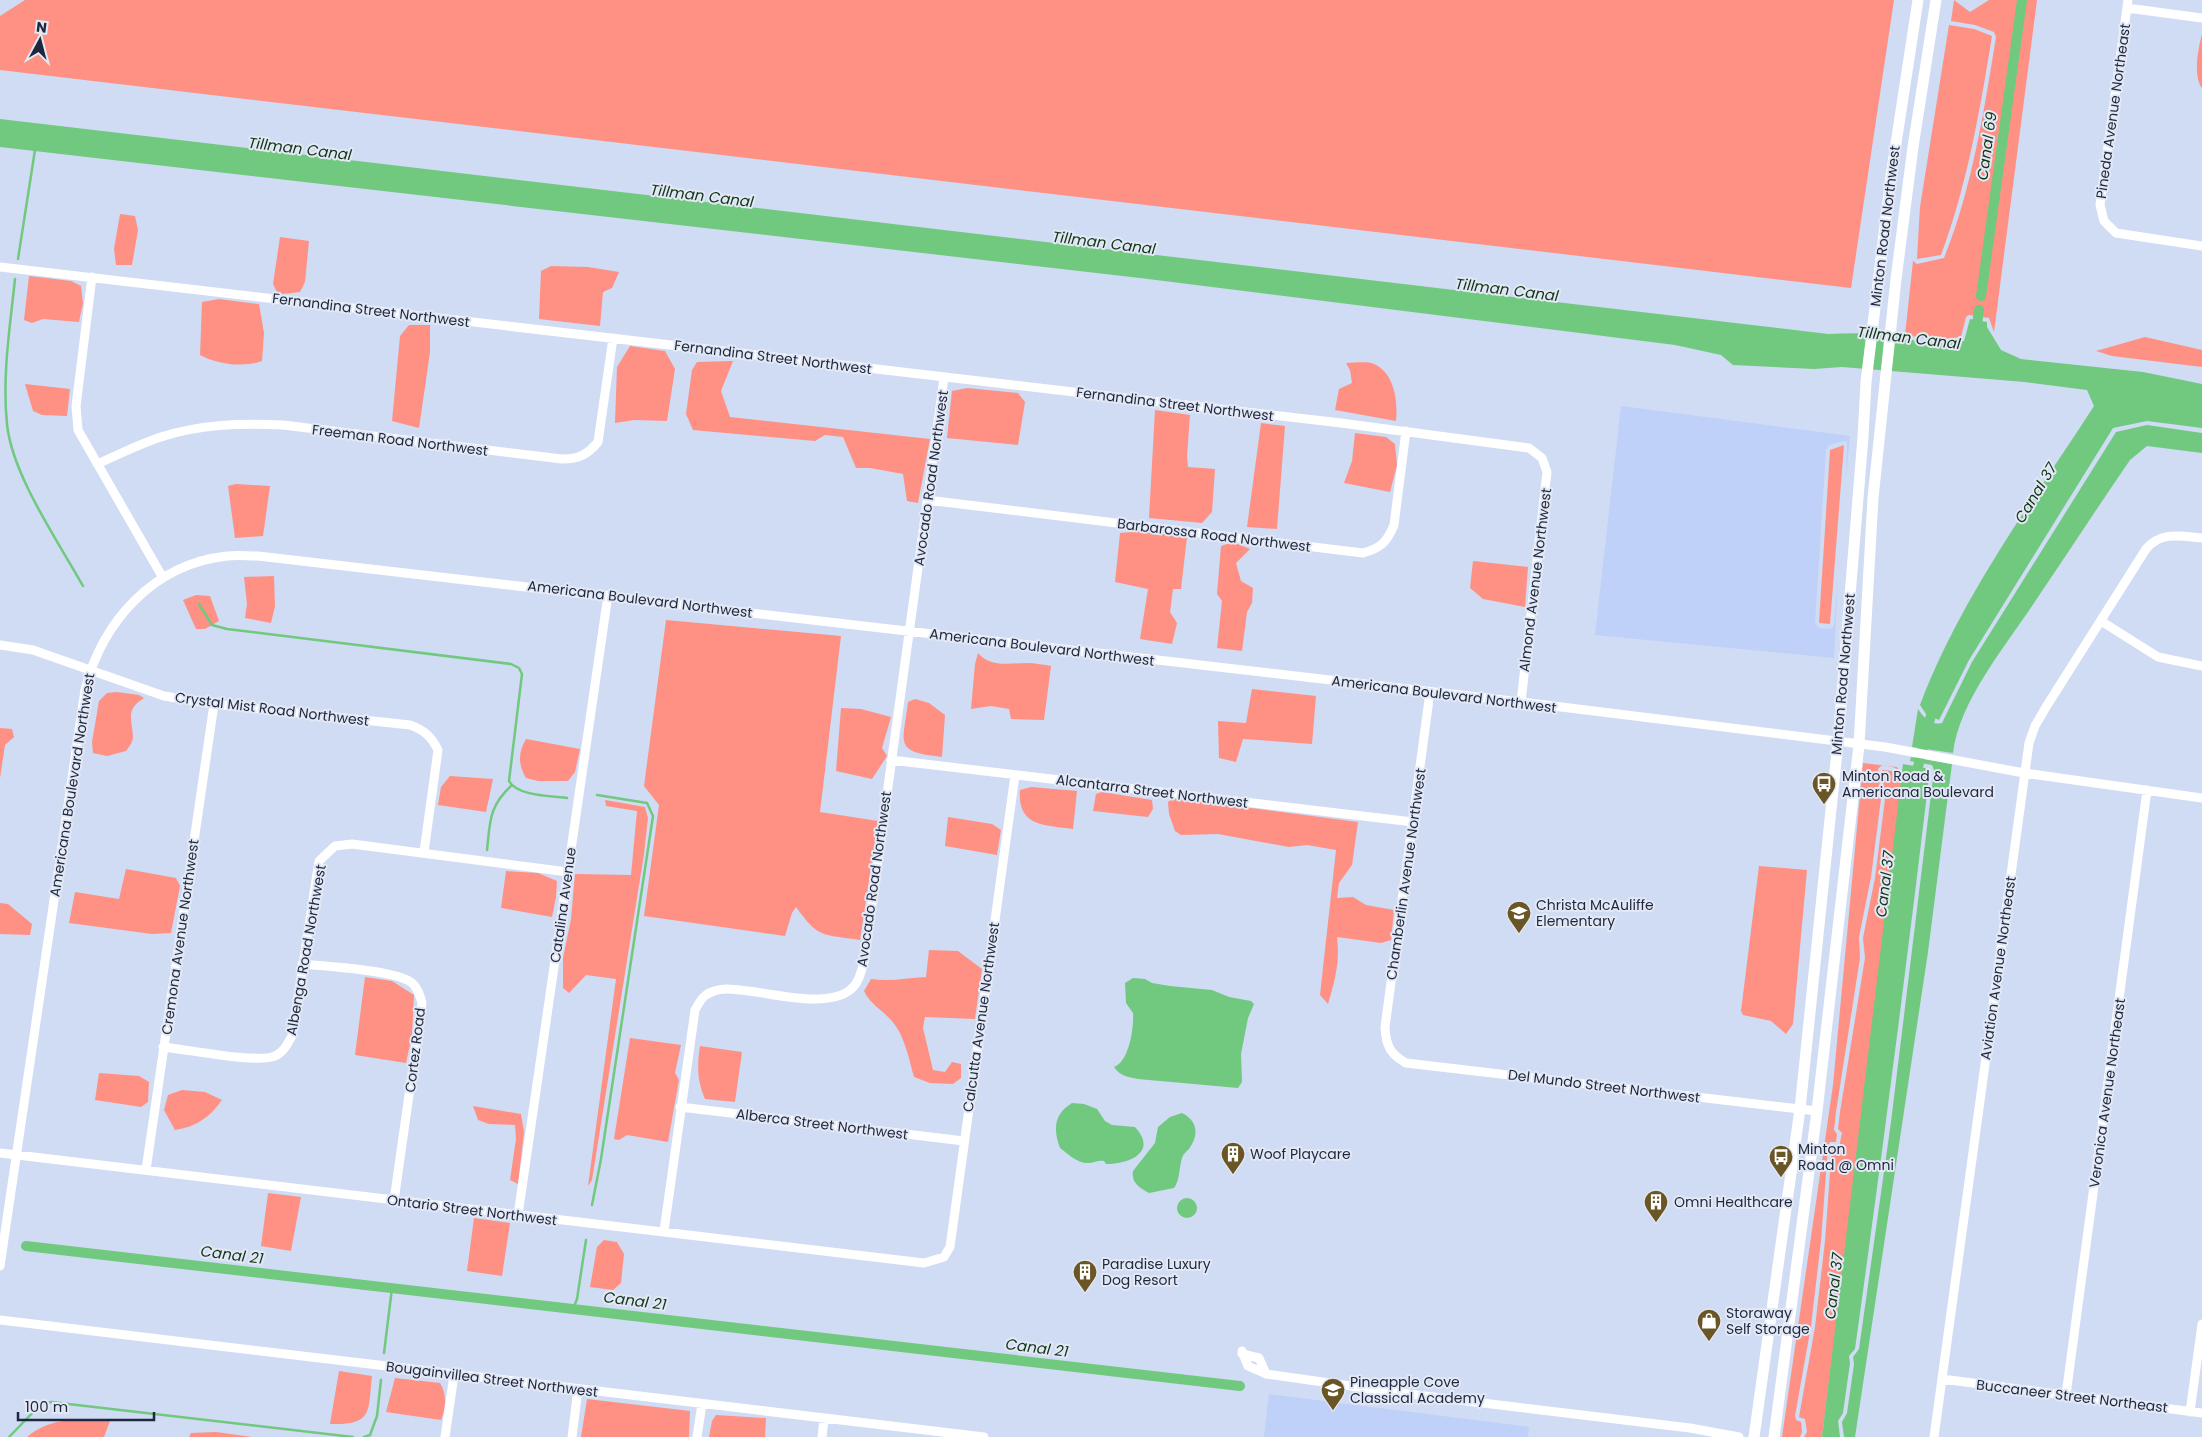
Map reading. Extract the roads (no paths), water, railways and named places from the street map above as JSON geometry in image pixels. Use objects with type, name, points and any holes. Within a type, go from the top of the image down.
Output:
[{"type":"main road","name":"Minton Road Northwest","points":[[1754,1437],[1800,1110],[1838,742],[1863,447],[1866,382],[1891,176],[1918,0]]},
{"type":"main road","name":"Minton Road Northwest","points":[[1774,1437],[1817,1111],[1859,745],[1873,498],[1892,317],[1913,147],[1936,0]]},
{"type":"street","points":[[2127,4],[2202,18]]},
{"type":"street","name":"Pineda Avenue Northeast","points":[[2127,4],[2100,205],[2104,221],[2116,233],[2202,246]]},
{"type":"street","name":"Fernandina Street Northwest","points":[[0,267],[1514,444],[1528,448],[1542,458]]},
{"type":"street","points":[[92,278],[76,406],[78,430],[163,578]]},
{"type":"street","name":"Freeman Road Northwest","points":[[98,464],[160,437],[192,428],[236,423],[282,425],[562,460],[576,459],[588,453],[598,442],[602,425],[613,338]]},
{"type":"street","name":"Avocado Road Northwest","points":[[664,1231],[695,1010],[704,996],[714,990],[730,988],[820,999],[837,997],[851,989],[860,977],[864,962],[944,378]]},
{"type":"street","name":"Barbarossa Road Northwest","points":[[927,500],[1363,553],[1378,549],[1388,540],[1394,525],[1406,431]]},
{"type":"street","name":"Almond Avenue Northwest","points":[[1521,702],[1547,472],[1542,458]]},
{"type":"street","name":"Aviation Avenue Northeast","points":[[1934,1437],[2029,743],[2035,726],[2146,549],[2161,537],[2172,535],[2202,538]]},
{"type":"street","name":"Americana Boulevard Northwest","points":[[0,1266],[83,700],[90,669],[101,643],[119,616],[131,603],[163,578],[192,564],[226,556],[258,556],[608,595],[1521,702],[1885,747],[2024,773],[2202,798]]},
{"type":"street","name":"Catalina Avenue","points":[[518,1215],[608,595]]},
{"type":"street","points":[[2101,621],[2158,657],[2202,666]]},
{"type":"street","name":"Crystal Mist Road Northwest","points":[[0,645],[33,650],[164,696],[214,704],[410,725],[422,729],[433,739],[438,750],[424,852]]},
{"type":"street","name":"Chamberlin Avenue Northwest","points":[[1392,1055],[1386,1042],[1385,1028],[1430,692]]},
{"type":"street","name":"Cremona Avenue Northwest","points":[[146,1170],[214,704]]},
{"type":"street","name":"Alcantarra Street Northwest","points":[[891,760],[1413,822]]},
{"type":"street","name":"Calcutta Avenue Northwest","points":[[944,1257],[950,1247],[1015,775]]},
{"type":"street","name":"Veronica Avenue Northeast","points":[[2066,1395],[2148,790]]},
{"type":"street","name":"Albenga Road Northwest","points":[[163,1047],[255,1058],[275,1056],[286,1047],[292,1036],[319,862],[335,846],[352,844],[424,852],[568,872]]},
{"type":"street","name":"Cortez Road","points":[[302,964],[396,975],[411,981],[418,989],[422,1003],[394,1201]]},
{"type":"street","name":"Del Mundo Street Northwest","points":[[1392,1055],[1406,1063],[1817,1111]]},
{"type":"street","name":"Alberca Street Northwest","points":[[680,1107],[964,1142]]},
{"type":"street","name":"Ontario Street Northwest","points":[[0,1153],[924,1263],[944,1257]]},
{"type":"street","name":"Bougainvillea Street Northwest","points":[[0,1320],[951,1435],[984,1437]]},
{"type":"street","points":[[2190,1412],[2202,1324]]},
{"type":"street","points":[[1242,1353],[1259,1358],[1266,1374],[1400,1393],[1690,1428],[1739,1437]]},
{"type":"street","points":[[445,1437],[454,1375]]},
{"type":"street","name":"Buccaneer Street Northeast","points":[[1942,1379],[2202,1414]]},
{"type":"street","points":[[572,1437],[578,1389]]},
{"type":"street","points":[[697,1437],[702,1404]]},
{"type":"street","points":[[822,1437],[824,1419]]},
{"type":"waterway","name":"Canal 69","points":[[1981,296],[2022,0]]},
{"type":"waterway","points":[[18,259],[35,150]]},
{"type":"waterway","points":[[15,279],[5,388],[7,424],[11,444],[17,464],[27,486],[83,586]]},
{"type":"waterway","name":"Canal 69","points":[[1976,332],[1979,310]]},
{"type":"waterway","points":[[199,604],[212,625],[227,629],[511,664],[519,668],[522,674],[509,781],[519,790],[544,796],[567,798]]},
{"type":"waterway","name":"Canal 37","points":[[1915,779],[1934,703]]},
{"type":"waterway","points":[[487,850],[492,815],[498,800],[511,786]]},
{"type":"waterway","points":[[592,1205],[601,1159],[653,816],[647,803],[597,795]]},
{"type":"waterway","points":[[573,1309],[577,1299],[586,1240]]},
{"type":"waterway","name":"Canal 21","points":[[26,1246],[1240,1386]]},
{"type":"waterway","points":[[384,1353],[392,1288]]},
{"type":"waterway","points":[[364,1437],[370,1435],[377,1416],[381,1380]]},
{"type":"waterway","points":[[9,1437],[41,1404],[51,1402],[353,1437]]},
{"type":"place","name":"Minton Road & Americana Boulevard","points":[[1824,805]]},
{"type":"place","name":"Christa McAuliffe Elementary","points":[[1519,934]]},
{"type":"place","name":"Woof Playcare","points":[[1233,1175]]},
{"type":"place","name":"Minton Road @ Omni","points":[[1781,1178]]},
{"type":"place","name":"Omni Healthcare","points":[[1656,1223]]},
{"type":"place","name":"Paradise Luxury Dog Resort","points":[[1085,1293]]},
{"type":"place","name":"Storaway Self Storage","points":[[1709,1342]]},
{"type":"place","name":"Pineapple Cove Classical Academy","points":[[1333,1411]]},
{"type":"water label","name":"Tillman Canal","points":[[300,149]]},
{"type":"water label","name":"Tillman Canal","points":[[702,196]]},
{"type":"water label","name":"Tillman Canal","points":[[1104,243]]},
{"type":"water label","name":"Tillman Canal","points":[[1507,290]]},
{"type":"water label","name":"Tillman Canal","points":[[1909,338]]}]
